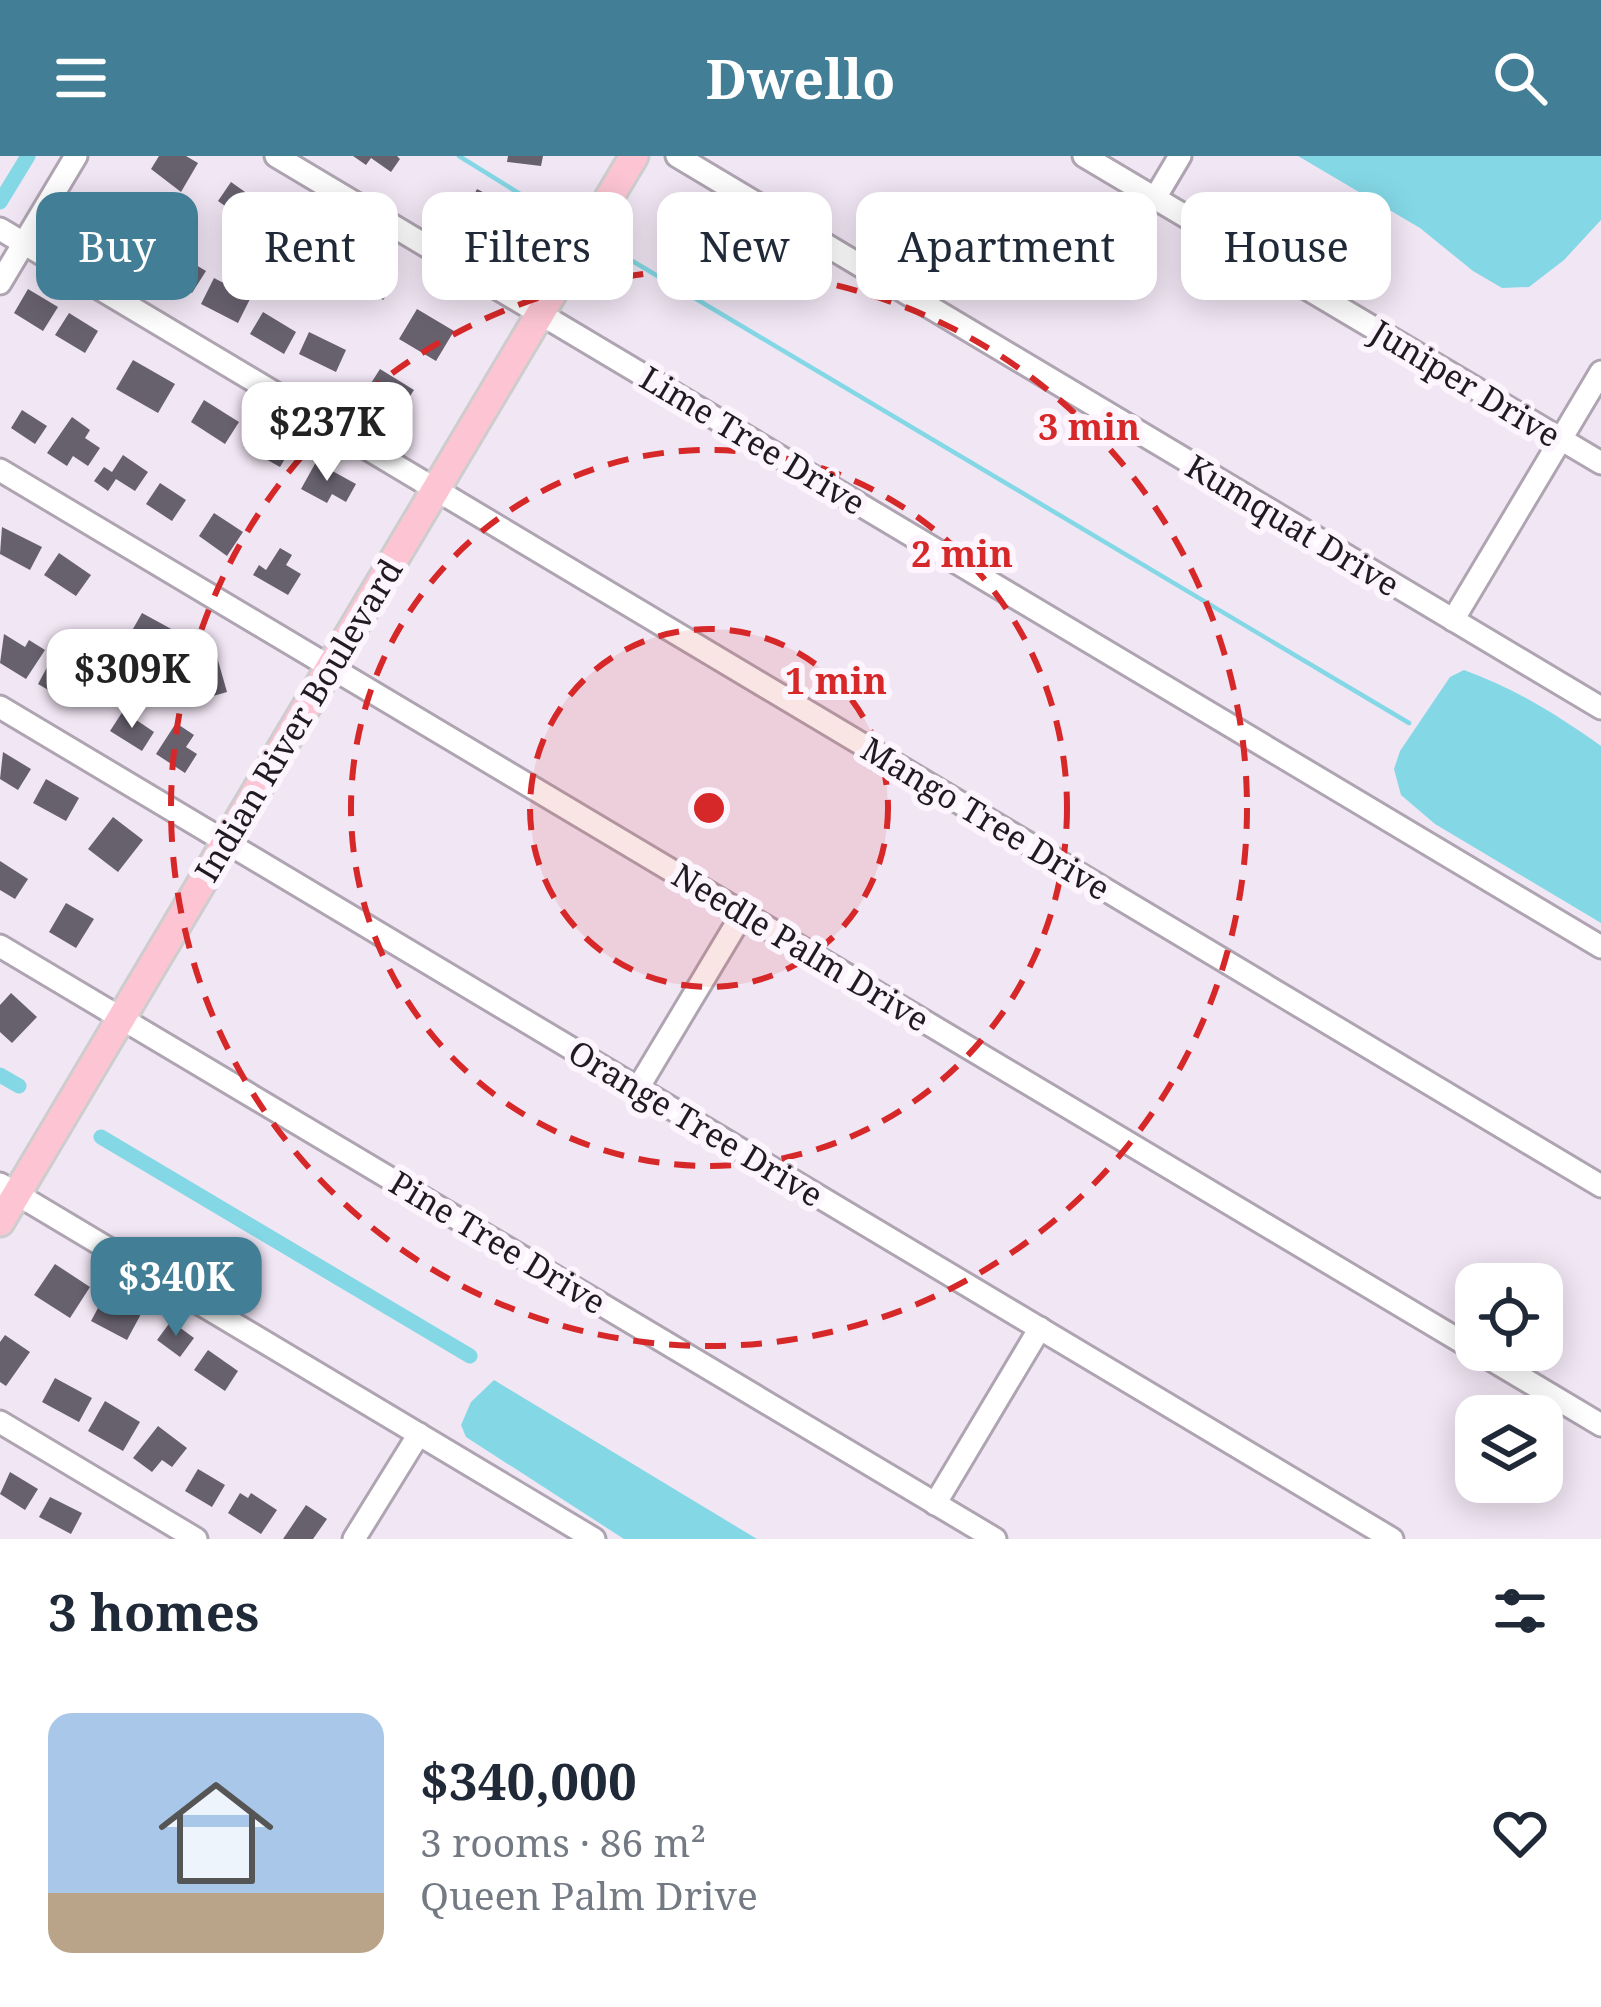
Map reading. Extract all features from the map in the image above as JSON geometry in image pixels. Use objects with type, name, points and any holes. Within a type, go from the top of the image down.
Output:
[{"type":"main road","name":"Indian River Boulevard","points":[[0,1222],[8,1189],[122,1017],[634,156]]},
{"type":"street","points":[[0,283],[76,156]]},
{"type":"street","name":"Lime Tree Drive","points":[[276,156],[1601,947]]},
{"type":"street","name":"Kumquat Drive","points":[[677,156],[1601,708]]},
{"type":"street","name":"Juniper Drive","points":[[1084,156],[1145,192]]},
{"type":"street","points":[[1157,195],[1180,156]]},
{"type":"street","name":"Juniper Drive","points":[[1157,199],[1601,463]]},
{"type":"street","name":"Mango Tree Drive","points":[[0,229],[1601,1186]]},
{"type":"street","points":[[1453,620],[1601,372]]},
{"type":"street","name":"Needle Palm Drive","points":[[0,470],[1601,1425]]},
{"type":"street","name":"Orange Tree Drive","points":[[0,707],[1392,1539]]},
{"type":"street","points":[[638,1088],[743,913]]},
{"type":"street","name":"Pine Tree Drive","points":[[0,946],[995,1539]]},
{"type":"street","points":[[8,1189],[594,1539]]},
{"type":"street","points":[[935,1504],[1040,1328]]},
{"type":"street","points":[[0,1422],[196,1539]]},
{"type":"street","points":[[354,1539],[419,1434]]},
{"type":"water","points":[[1298,156],[1601,156],[1601,220],[1564,260],[1529,287],[1502,288],[1473,271],[1391,211],[1391,192],[1359,192]]},
{"type":"water","points":[[1464,670],[1535,703],[1601,746],[1601,923],[1435,824],[1401,795],[1394,769],[1400,751],[1450,677]]},
{"type":"water","points":[[494,1380],[757,1539],[624,1539],[466,1437],[461,1425],[471,1402]]},
{"type":"building","points":[[159,156],[186,156],[198,163],[181,192],[151,169]]},
{"type":"building","points":[[353,156],[400,159],[391,172],[371,158],[366,165]]},
{"type":"building","points":[[508,156],[543,156],[541,166],[507,162]]},
{"type":"building","points":[[231,182],[245,192],[224,192]]},
{"type":"building","points":[[214,278],[222,282],[222,300],[250,300],[238,323],[201,304]]},
{"type":"building","points":[[28,289],[36,294],[36,300],[58,307],[43,331],[14,313]]},
{"type":"building","points":[[417,309],[454,331],[436,361],[399,339]]},
{"type":"building","points":[[263,312],[296,332],[284,354],[250,334]]},
{"type":"building","points":[[69,313],[98,331],[85,353],[55,335]]},
{"type":"building","points":[[309,332],[346,350],[336,372],[299,354]]},
{"type":"building","points":[[133,360],[175,384],[158,413],[116,389]]},
{"type":"building","points":[[380,369],[414,390],[392,424],[359,402]]},
{"type":"building","points":[[204,400],[239,422],[225,444],[191,422]]},
{"type":"building","points":[[22,410],[47,426],[35,444],[11,428]]},
{"type":"building","points":[[72,417],[90,430],[85,438],[100,448],[88,466],[73,456],[67,466],[47,453]]},
{"type":"building","points":[[256,425],[293,445],[280,467],[244,447]]},
{"type":"building","points":[[123,455],[148,472],[135,491],[116,479],[108,491],[94,481],[104,467],[112,472]]},
{"type":"building","points":[[316,462],[356,484],[346,502],[332,494],[327,503],[301,489]]},
{"type":"building","points":[[160,483],[186,500],[172,521],[146,504]]},
{"type":"building","points":[[214,513],[243,532],[227,556],[199,536]]},
{"type":"building","points":[[2,527],[42,547],[30,570],[0,554]]},
{"type":"building","points":[[280,548],[292,555],[286,565],[301,574],[288,595],[253,575],[259,565],[266,570]]},
{"type":"building","points":[[59,553],[91,575],[76,596],[44,575]]},
{"type":"building","points":[[142,613],[175,631],[162,655],[129,636]]},
{"type":"building","points":[[4,634],[25,647],[29,640],[45,650],[26,679],[0,663]]},
{"type":"building","points":[[211,636],[227,692],[206,698],[199,673],[192,675],[188,658],[197,656],[193,641]]},
{"type":"building","points":[[51,660],[88,681],[74,705],[38,684]]},
{"type":"building","points":[[123,711],[154,732],[142,751],[110,731]]},
{"type":"building","points":[[176,723],[194,735],[186,747],[197,754],[185,773],[156,754]]},
{"type":"building","points":[[3,752],[31,769],[18,790],[0,779]]},
{"type":"building","points":[[46,779],[79,798],[66,821],[33,803]]},
{"type":"building","points":[[113,817],[143,840],[118,872],[88,849]]},
{"type":"building","points":[[0,861],[28,879],[15,899],[0,890]]},
{"type":"building","points":[[66,903],[94,919],[76,948],[49,932]]},
{"type":"building","points":[[11,993],[37,1017],[12,1043],[0,1032],[0,1005]]},
{"type":"building","points":[[55,1264],[90,1287],[70,1318],[34,1295]]},
{"type":"building","points":[[105,1295],[141,1314],[127,1340],[91,1321]]},
{"type":"building","points":[[171,1321],[194,1338],[180,1357],[157,1340]]},
{"type":"building","points":[[5,1335],[30,1352],[6,1386],[0,1382],[0,1342]]},
{"type":"building","points":[[208,1350],[238,1371],[225,1391],[194,1370]]},
{"type":"building","points":[[55,1378],[92,1398],[79,1422],[42,1402]]},
{"type":"building","points":[[105,1401],[140,1422],[123,1451],[88,1431]]},
{"type":"building","points":[[158,1426],[187,1448],[172,1467],[162,1460],[152,1472],[133,1458]]},
{"type":"building","points":[[198,1469],[225,1485],[212,1507],[185,1491]]},
{"type":"building","points":[[10,1472],[38,1489],[25,1510],[0,1494]]},
{"type":"building","points":[[240,1493],[248,1498],[251,1493],[277,1510],[261,1534],[228,1513]]},
{"type":"building","points":[[50,1497],[82,1513],[71,1534],[39,1517]]},
{"type":"building","points":[[306,1505],[327,1519],[313,1539],[283,1539]]},
{"type":"waterway","points":[[0,202],[28,156]]},
{"type":"waterway","points":[[459,156],[517,192]]},
{"type":"waterway","points":[[633,261],[1409,723]]},
{"type":"waterway","points":[[0,1075],[19,1086]]},
{"type":"waterway","points":[[101,1137],[470,1356]]}]
